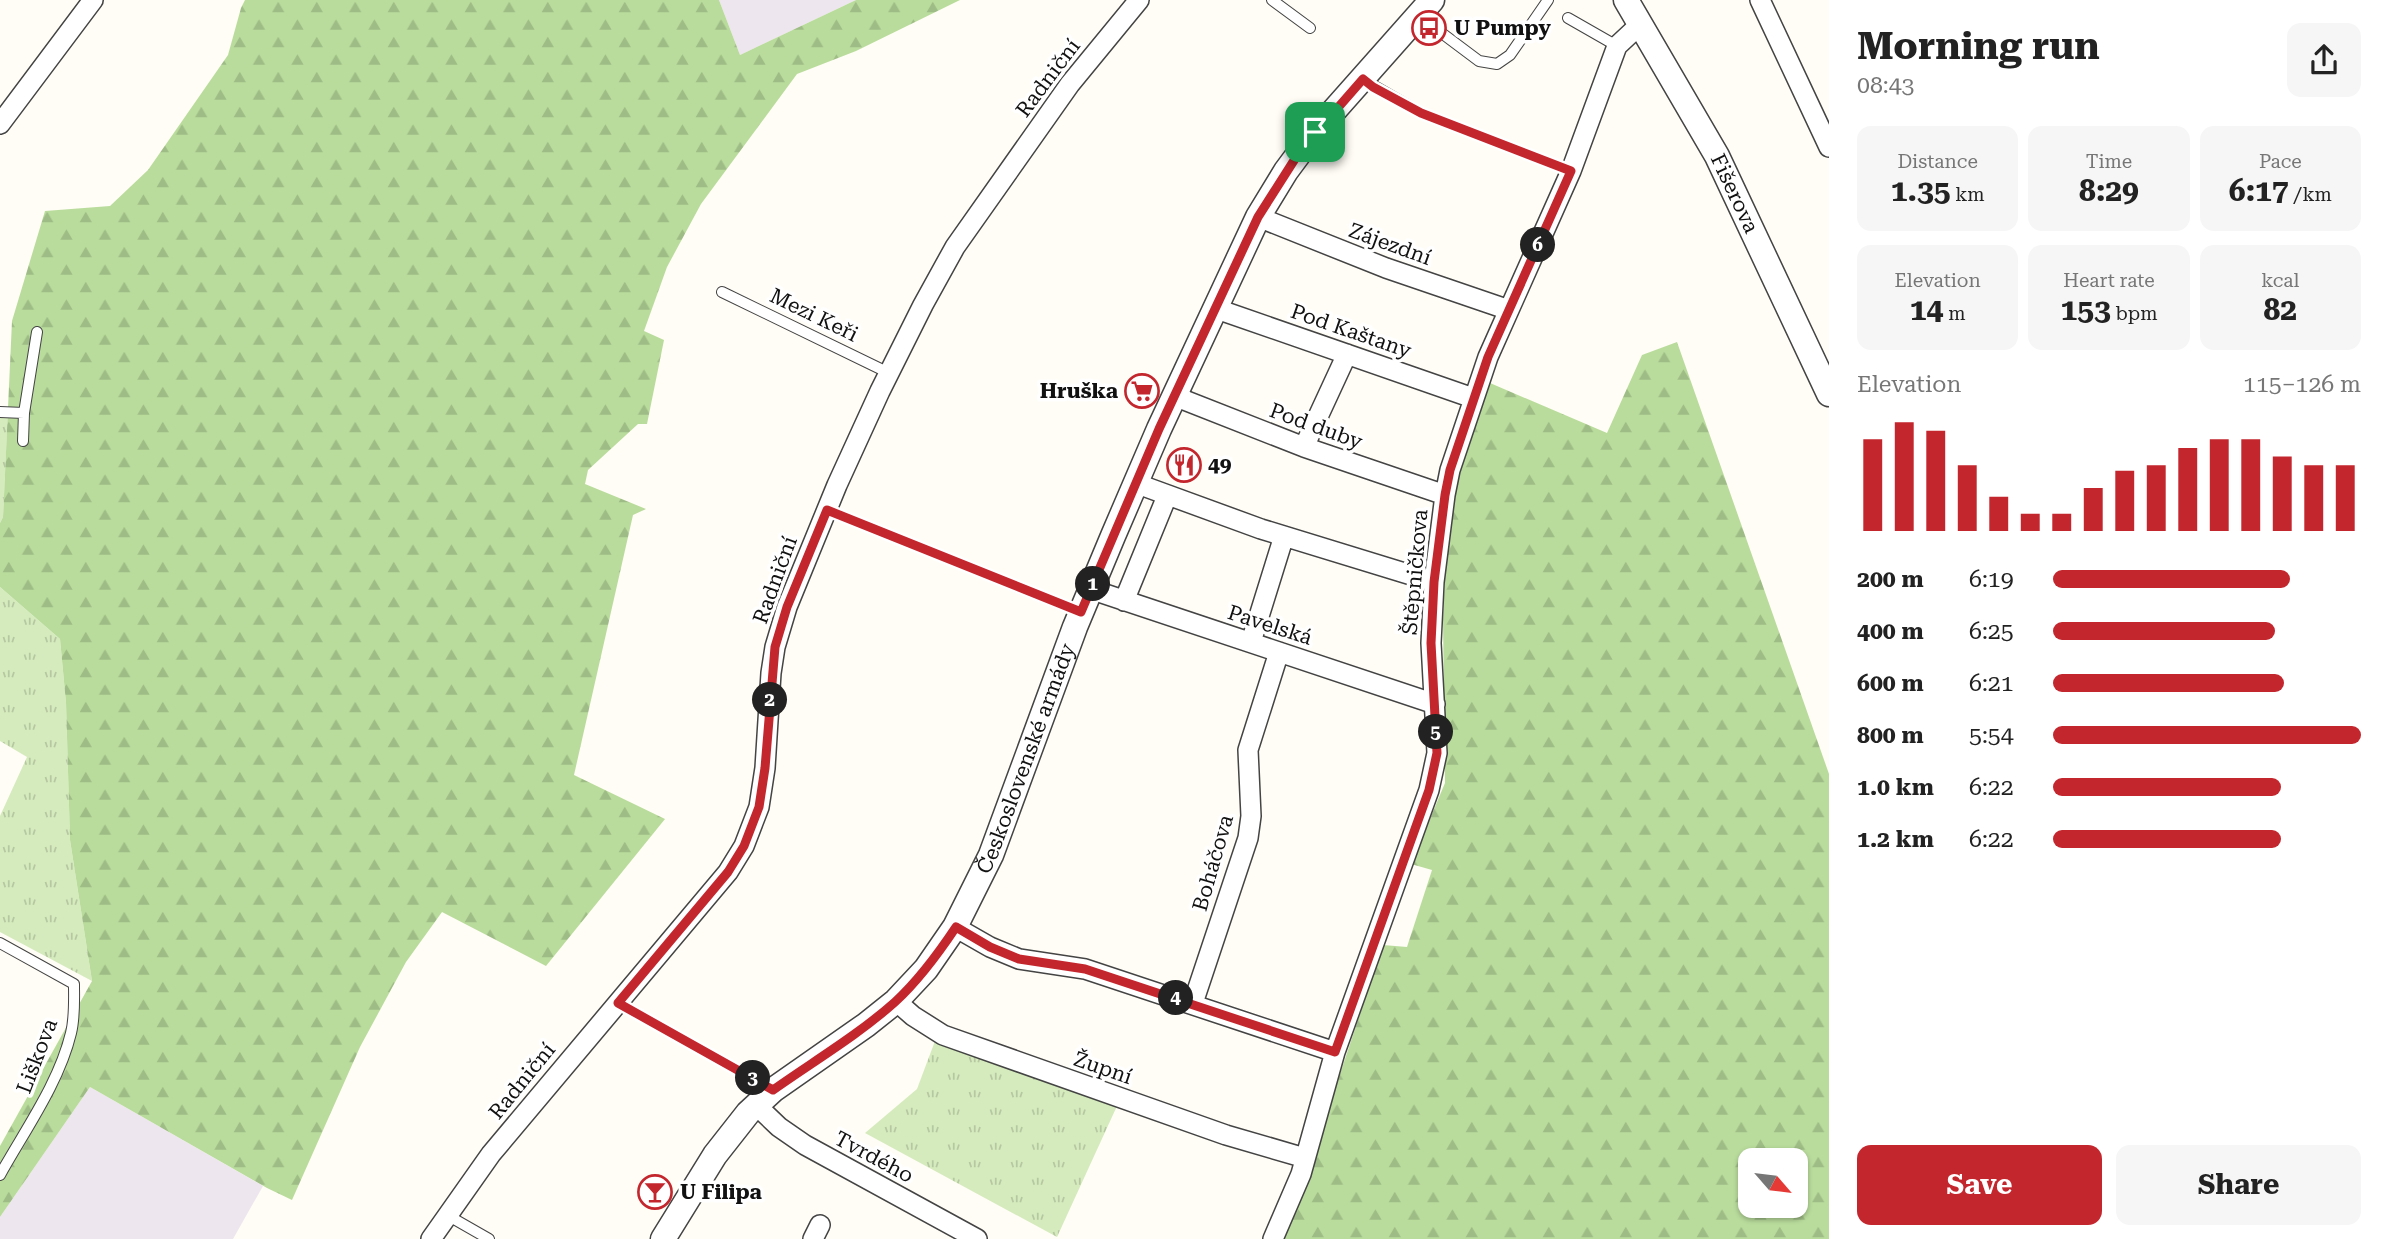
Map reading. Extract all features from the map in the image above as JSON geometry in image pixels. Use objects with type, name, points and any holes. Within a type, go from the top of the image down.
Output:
[{"type":"street","points":[[0,124],[93,0]]},
{"type":"street","name":"Radniční","points":[[431,1239],[491,1154],[728,872],[744,846],[759,807],[775,647],[787,607],[889,373],[955,247],[1070,84],[1139,0]]},
{"type":"street","name":"Fišerova","points":[[1626,0],[1717,156],[1829,394]]},
{"type":"street","points":[[1760,0],[1829,148]]},
{"type":"street","name":"Československé armády","points":[[663,1239],[715,1155],[765,1098],[896,1001],[926,969],[956,927],[991,855],[1081,612],[1135,483],[1258,217],[1300,151],[1363,79],[1427,14]]},
{"type":"street","points":[[1617,46],[1632,32],[1643,27]]},
{"type":"street","name":"Štěpničkova","points":[[1273,1239],[1306,1158],[1335,1052],[1429,790],[1437,753],[1431,643],[1434,582],[1445,495],[1473,398],[1571,171],[1617,46]]},
{"type":"street","name":"Zájezdní","points":[[1258,217],[1386,268],[1509,310]]},
{"type":"street","name":"Pod Kaštany","points":[[1214,308],[1473,398]]},
{"type":"street","points":[[1304,447],[1348,354]]},
{"type":"street","name":"Pod duby","points":[[1174,396],[1304,447],[1445,495]]},
{"type":"street","points":[[1135,483],[1284,536],[1434,582]]},
{"type":"street","points":[[1124,601],[1167,496]]},
{"type":"street","points":[[1251,642],[1284,536]]},
{"type":"street","name":"Pavelská","points":[[1090,589],[1435,704]]},
{"type":"street","name":"Boháčova","points":[[1193,1003],[1248,838],[1251,816],[1248,750],[1279,652]]},
{"type":"street","points":[[956,927],[990,947],[1019,959],[1085,969],[1335,1052]]},
{"type":"street","name":"Župní","points":[[896,1001],[913,1016],[943,1035],[1226,1135],[1306,1158]]},
{"type":"street","name":"Tvrdého","points":[[765,1098],[779,1127],[805,1145],[977,1239]]},
{"type":"lane","points":[[1272,0],[1310,28]]},
{"type":"lane","points":[[1427,14],[1479,61],[1497,64],[1510,55],[1548,0]]},
{"type":"lane","points":[[1568,18],[1617,46]]},
{"type":"lane","points":[[1363,79],[1421,113],[1571,171]]},
{"type":"lane","name":"Mezi Keři","points":[[722,292],[889,373]]},
{"type":"lane","points":[[23,441],[24,413],[37,332]]},
{"type":"lane","points":[[0,412],[24,413]]},
{"type":"lane","points":[[827,510],[1081,612]]},
{"type":"lane","name":"Liškova","points":[[0,943],[74,984],[74,1010],[71,1034],[60,1064],[0,1175]]},
{"type":"lane","points":[[618,1003],[765,1098]]},
{"type":"lane","points":[[447,1215],[489,1239]]},
{"type":"shaded area","points":[[719,0],[856,0],[740,55]]},
{"type":"shaded area","points":[[90,1087],[263,1186],[233,1239],[0,1239],[0,1217]]},
{"type":"green space","points":[[245,0],[719,0],[740,55],[856,0],[960,0],[856,51],[797,74],[701,204],[667,267],[644,331],[664,340],[647,424],[638,424],[588,470],[585,484],[646,509],[633,515],[574,775],[665,819],[546,966],[442,912],[406,962],[360,1047],[292,1200],[90,1087],[0,1217],[0,1146],[92,981],[70,840],[66,703],[60,639],[0,587],[0,523],[3,517],[12,321],[45,211],[110,206],[148,170],[228,55]]},
{"type":"green space","points":[[1677,342],[1829,774],[1829,1239],[1276,1239],[1310,1164],[1383,945],[1407,947],[1432,870],[1411,864],[1445,783],[1443,619],[1448,509],[1490,383],[1607,433],[1642,355]]},
{"type":"green space","points":[[0,407],[8,410],[3,517],[0,523]]},
{"type":"green space","points":[[0,587],[60,639],[66,703],[70,840],[92,981],[0,932],[0,816],[27,757],[0,741]]},
{"type":"green space","points":[[935,1041],[1117,1106],[1057,1237],[865,1133],[917,1089]]},
{"type":"place","name":"U Pumpy","points":[[1429,28]]},
{"type":"place","name":"Hruška","points":[[1142,391]]},
{"type":"place","name":"49","points":[[1184,465]]},
{"type":"place","name":"U Filipa","points":[[655,1192]]},
{"type":"route","points":[[1363,79],[1421,113],[1571,171],[1488,357],[1450,470],[1434,582],[1431,643],[1437,753],[1429,790],[1335,1052],[1085,969],[1019,959],[990,947],[956,927],[926,969],[896,1001],[773,1090],[618,1003],[728,872],[744,846],[759,807],[775,647],[787,607],[827,510],[1081,612],[1159,429],[1258,217],[1286,171],[1315,132],[1363,79]]}]
